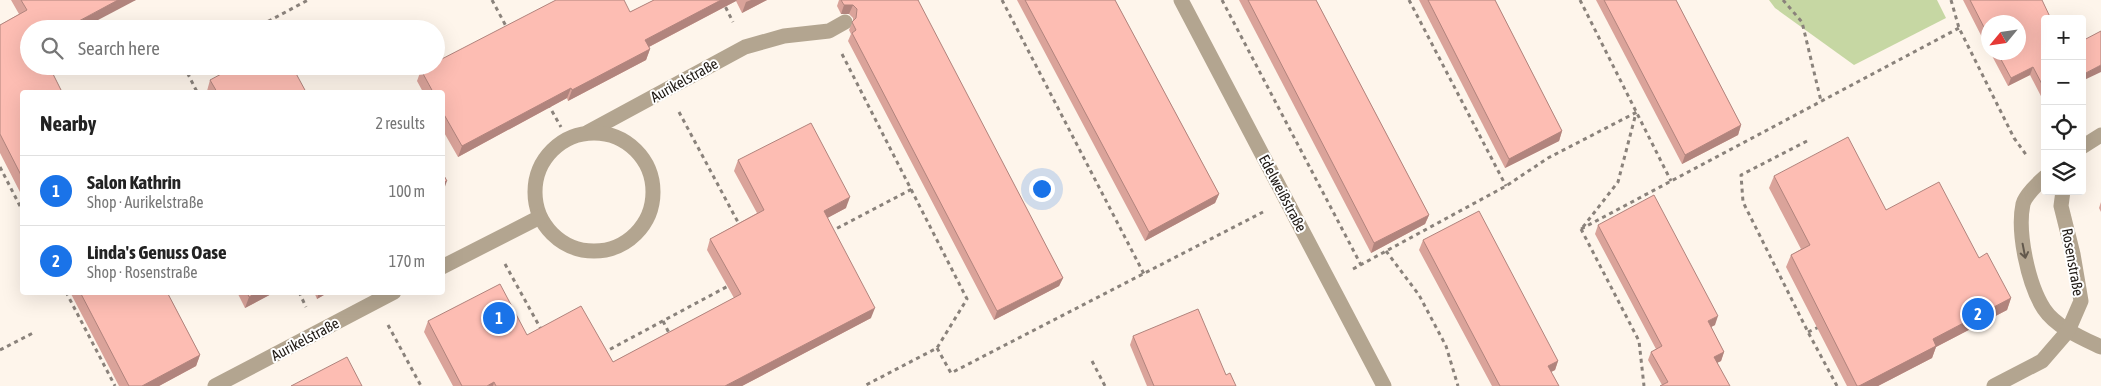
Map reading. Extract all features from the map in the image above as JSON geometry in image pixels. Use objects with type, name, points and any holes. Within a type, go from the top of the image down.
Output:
[{"type":"street","name":"Edelweißstraße","points":[[1182,0],[1384,386]]},
{"type":"street","points":[[830,31],[845,22]]},
{"type":"street","name":"Aurikelstraße","points":[[588,132],[607,134],[626,142],[641,155],[650,173],[654,192],[650,212],[640,230],[625,243],[606,250],[586,251],[567,245],[551,234],[540,217],[535,199],[535,181],[541,164],[552,149],[567,138],[588,132],[745,47],[784,36],[830,31]]},
{"type":"street","points":[[2086,144],[2101,135]]},
{"type":"street","points":[[2041,182],[2023,202],[2022,240],[2029,273],[2044,309],[2068,331],[2101,347]]},
{"type":"street","name":"Rosenstraße","points":[[1994,386],[2042,361],[2068,331],[2081,301],[2073,254],[2061,206],[2062,195]]},
{"type":"street","points":[[445,265],[540,217]]},
{"type":"street","name":"Aurikelstraße","points":[[215,386],[388,295]]},
{"type":"path","points":[[271,20],[308,0]]},
{"type":"path","points":[[492,0],[509,32]]},
{"type":"path","points":[[1002,0],[1144,274]]},
{"type":"path","points":[[1222,0],[1361,265]]},
{"type":"path","points":[[1409,0],[1506,186]]},
{"type":"path","points":[[1580,0],[1671,181]]},
{"type":"path","points":[[1784,0],[1802,22],[1821,101]]},
{"type":"path","points":[[1951,0],[1959,28],[2020,147]]},
{"type":"path","points":[[1581,229],[1959,28]]},
{"type":"path","points":[[830,31],[967,299],[937,348],[864,386]]},
{"type":"path","points":[[188,75],[196,90]]},
{"type":"path","points":[[667,89],[744,234]]},
{"type":"path","points":[[548,102],[567,138]]},
{"type":"path","points":[[1329,282],[1506,186],[1548,158],[1636,112]]},
{"type":"path","points":[[1581,229],[1618,182],[1636,112]]},
{"type":"path","points":[[1807,141],[1741,176],[1743,202],[1808,332],[1838,386]]},
{"type":"path","points":[[0,167],[20,206]]},
{"type":"path","points":[[829,233],[912,189]]},
{"type":"path","points":[[937,348],[951,373],[1286,200]]},
{"type":"path","points":[[1581,229],[1639,341],[1644,386]]},
{"type":"path","points":[[493,241],[546,338]]},
{"type":"path","points":[[1386,251],[1419,295],[1446,346],[1458,386]]},
{"type":"path","points":[[597,356],[738,281]]},
{"type":"path","points":[[68,295],[115,386]]},
{"type":"path","points":[[375,302],[421,386]]},
{"type":"path","points":[[663,321],[673,341]]},
{"type":"path","points":[[1808,332],[1821,326]]},
{"type":"path","points":[[0,350],[33,333]]},
{"type":"path","points":[[1092,361],[1105,386]]},
{"type":"green space","points":[[1769,0],[1937,0],[1946,18],[1854,65],[1775,8]]},
{"type":"building","points":[[21,0],[118,0],[81,20],[20,20],[20,75],[54,75],[61,90],[20,90],[20,173],[0,134],[0,25],[27,10]]},
{"type":"building","points":[[556,0],[624,0],[630,12],[654,0],[721,0],[645,40],[650,49],[572,90],[571,88],[462,146],[445,116],[445,90],[432,90],[424,75],[445,75],[445,57]]},
{"type":"building","points":[[841,0],[918,0],[1063,278],[997,311],[852,33],[856,30],[852,22],[856,18],[857,9],[853,5],[844,5]]},
{"type":"building","points":[[1025,0],[1115,0],[1219,194],[1149,232]]},
{"type":"building","points":[[1248,0],[1316,0],[1429,215],[1374,243]]},
{"type":"building","points":[[1428,0],[1495,0],[1562,131],[1509,159]]},
{"type":"building","points":[[1604,0],[1676,0],[1741,125],[1685,155]]},
{"type":"building","points":[[1970,0],[2042,0],[2049,15],[2041,15],[2041,82],[2033,67],[2011,78],[2001,60],[2026,60],[2026,15],[1981,15],[1981,21]]},
{"type":"building","points":[[2101,31],[2101,65],[2086,73],[2086,60],[2086,39]]},
{"type":"building","points":[[219,75],[297,75],[305,90],[216,90],[210,80]]},
{"type":"building","points":[[811,123],[850,197],[824,211],[875,308],[725,386],[496,386],[494,382],[487,386],[462,386],[428,321],[500,284],[527,335],[581,306],[613,362],[741,294],[710,239],[764,210],[738,160]]},
{"type":"building","points":[[1848,137],[1886,210],[1939,182],[1979,258],[1987,253],[2011,298],[1933,339],[1936,346],[1859,386],[1857,386],[1791,255],[1810,245],[1774,176]]},
{"type":"building","points":[[1654,195],[1718,316],[1708,321],[1724,352],[1714,357],[1730,386],[1660,386],[1668,382],[1651,352],[1662,346],[1598,225]]},
{"type":"building","points":[[1479,211],[1558,361],[1548,366],[1559,386],[1500,386],[1423,240]]},
{"type":"building","points":[[82,295],[169,295],[200,355],[142,386],[129,386]]},
{"type":"building","points":[[1198,309],[1226,375],[1230,373],[1236,386],[1154,386],[1133,336]]},
{"type":"building","points":[[347,357],[362,386],[291,386]]},
{"type":"place","name":"Linda's Genuss Oase","points":[[1978,314]]},
{"type":"place","name":"Salon Kathrin","points":[[499,318]]}]
